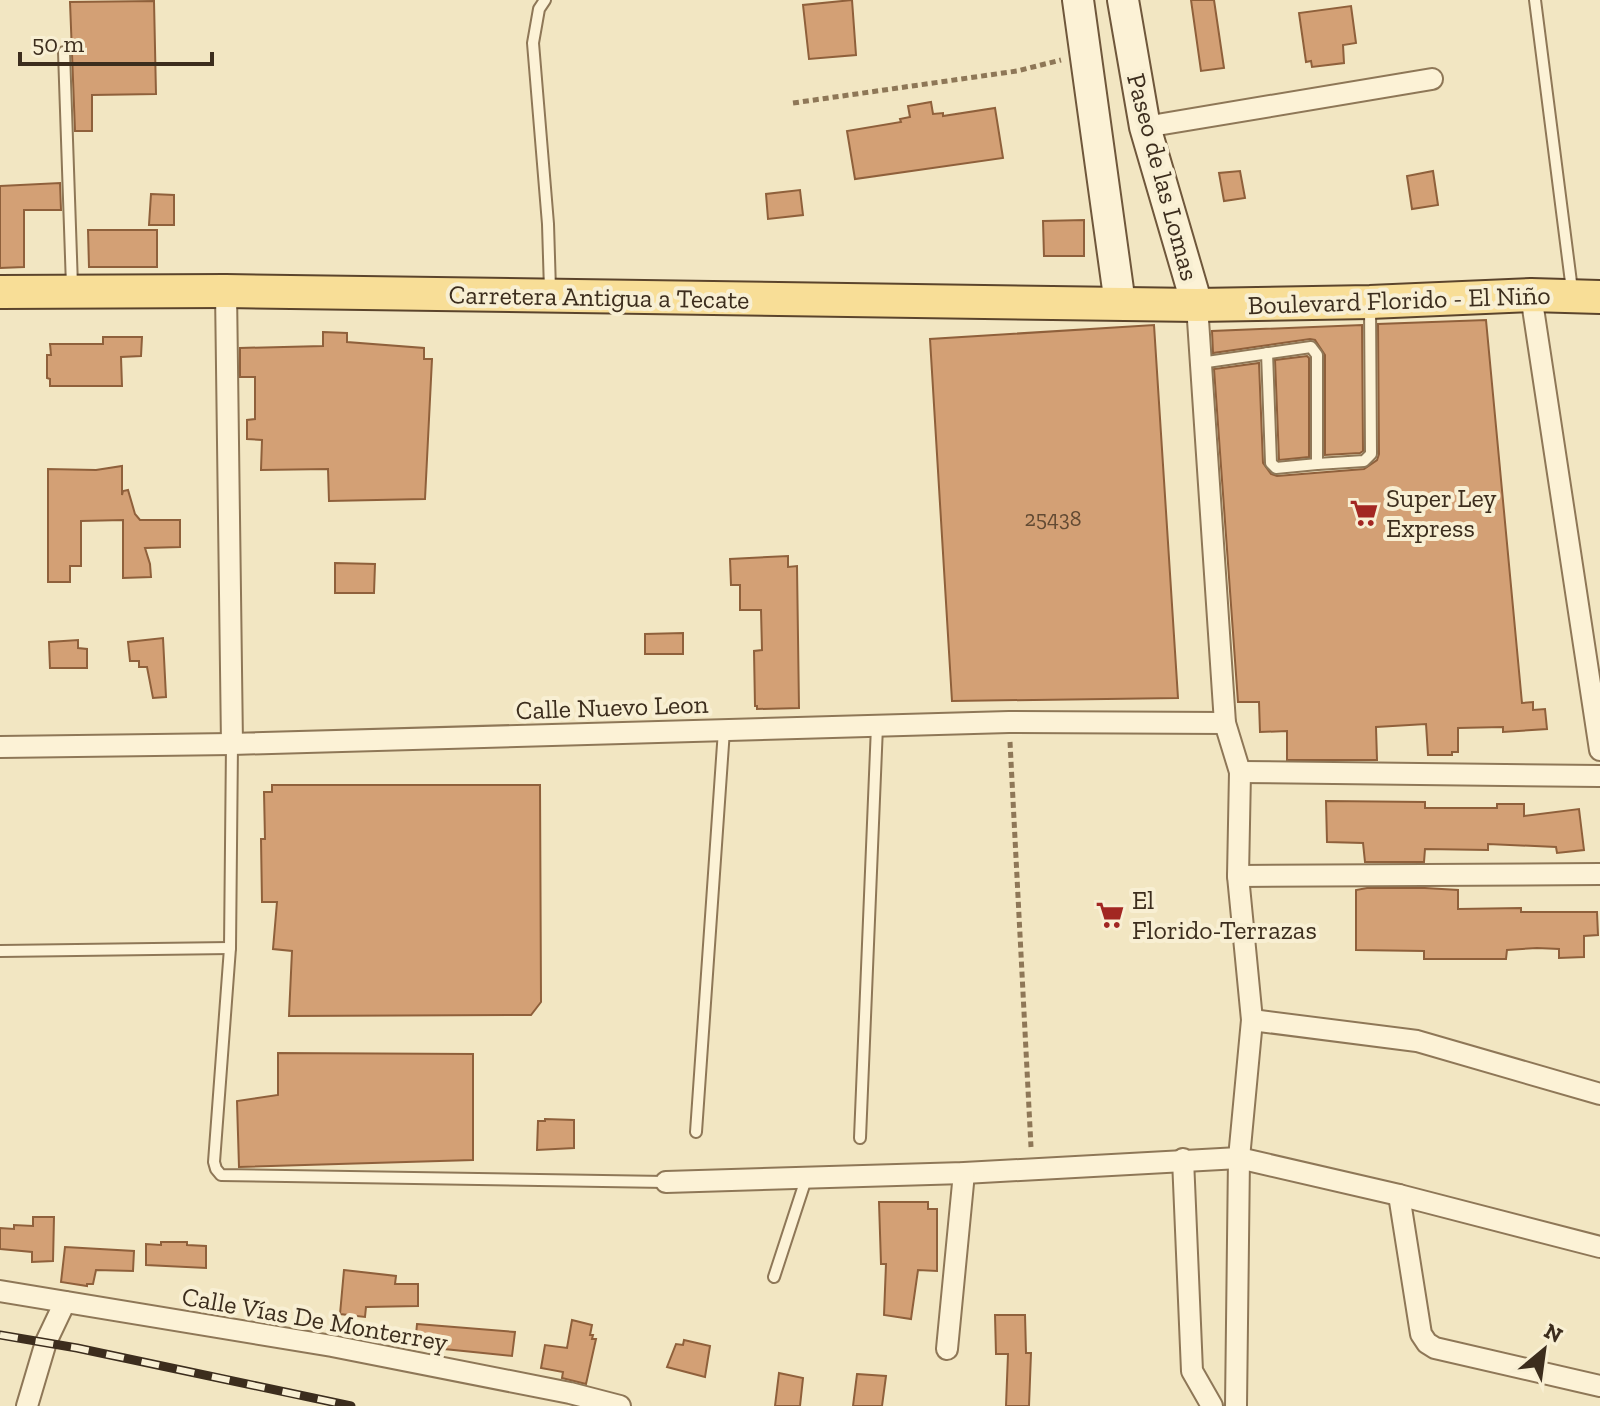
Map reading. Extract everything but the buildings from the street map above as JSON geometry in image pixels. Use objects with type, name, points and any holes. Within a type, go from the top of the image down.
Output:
[{"type":"main road","points":[[1079,10],[1124,8]]},
{"type":"main road","name":"Paseo de las Lomas","points":[[1124,8],[1145,127],[1197,305]]},
{"type":"main road","name":"Paseo de las Lomas","points":[[1079,10],[1120,304]]},
{"type":"main road","name":"Carretera Antigua a Tecate","points":[[0,292],[226,291],[1197,305]]},
{"type":"main road","name":"Boulevard Florido - El Niño","points":[[1197,305],[1531,295],[1586,297]]},
{"type":"street","points":[[1145,127],[1432,79]]},
{"type":"street","points":[[226,291],[232,744]]},
{"type":"street","points":[[1531,295],[1600,750]]},
{"type":"street","points":[[1197,305],[1225,723],[1240,772],[1238,876],[1252,1020],[1239,1158],[1236,1406]]},
{"type":"street","name":"Calle Nuevo Leon","points":[[0,747],[232,744],[1009,722],[1225,723]]},
{"type":"street","points":[[1240,772],[1600,776]]},
{"type":"street","points":[[1238,876],[1600,874]]},
{"type":"street","points":[[1252,1020],[1417,1041],[1600,1094]]},
{"type":"street","points":[[666,1182],[964,1173],[1239,1158],[1600,1247]]},
{"type":"street","points":[[1183,1159],[1192,1371],[1212,1406]]},
{"type":"street","points":[[947,1349],[964,1173]]},
{"type":"street","points":[[1399,1195],[1421,1334],[1427,1343],[1435,1348],[1600,1386]]},
{"type":"street","name":"Calle Vías De Monterrey","points":[[0,1291],[332,1346],[570,1393],[620,1406]]},
{"type":"street","points":[[27,1406],[46,1342],[65,1302]]},
{"type":"lane","points":[[545,0],[539,9],[533,43],[548,224],[550,296]]},
{"type":"lane","points":[[1535,0],[1586,297]]},
{"type":"lane","points":[[64,52],[72,292]]},
{"type":"lane","points":[[1267,353],[1271,463],[1276,468],[1364,461],[1371,454],[1370,302]]},
{"type":"lane","points":[[1200,363],[1311,347],[1317,355],[1317,464]]},
{"type":"lane","points":[[860,1138],[877,726]]},
{"type":"lane","points":[[696,1132],[724,730]]},
{"type":"lane","points":[[232,744],[230,948],[214,1162],[221,1175],[666,1182]]},
{"type":"lane","points":[[0,951],[230,948]]},
{"type":"lane","points":[[774,1277],[806,1179]]},
{"type":"path","points":[[793,103],[1017,71],[1085,54]]},
{"type":"path","points":[[1009,722],[1032,1168]]},
{"type":"railway","points":[[0,1335],[77,1348],[351,1406]]},
{"type":"place","name":"Super Ley Express","points":[[1364,513]]},
{"type":"place","name":"El Florido-Terrazas","points":[[1110,915]]}]
